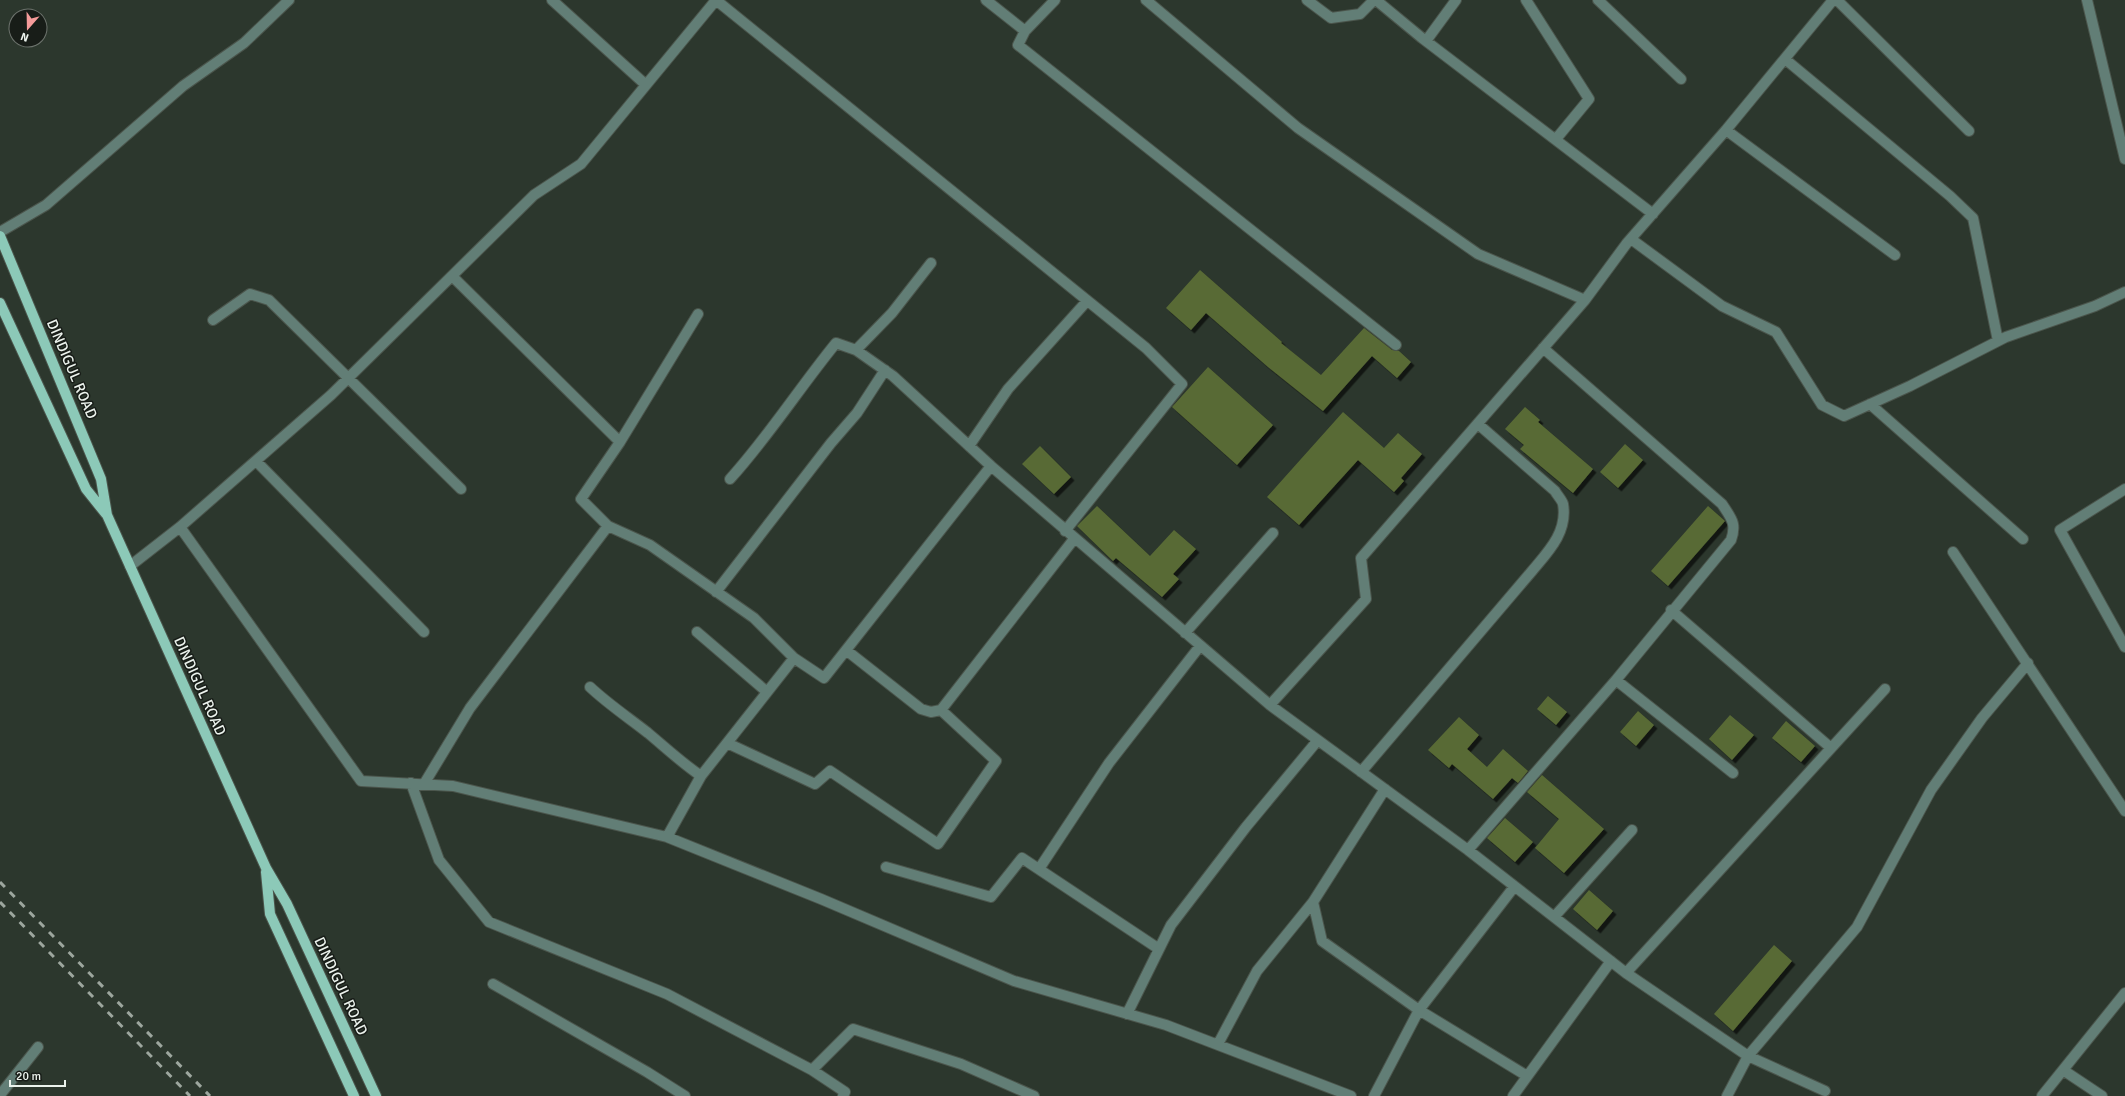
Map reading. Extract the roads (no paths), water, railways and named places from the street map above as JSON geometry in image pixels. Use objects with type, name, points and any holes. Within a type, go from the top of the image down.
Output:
[{"type":"main road","name":"DINDIGUL ROAD","points":[[0,236],[102,479],[107,516]]},
{"type":"main road","name":"DINDIGUL ROAD","points":[[0,303],[86,489],[107,516],[266,868],[287,904],[376,1096]]},
{"type":"main road","name":"DINDIGUL ROAD","points":[[266,868],[270,914],[354,1096]]},
{"type":"street","points":[[0,232],[46,205],[183,86],[244,43],[289,0]]},
{"type":"street","points":[[552,0],[646,85]]},
{"type":"street","points":[[130,566],[180,527],[350,378],[534,195],[581,164],[716,0],[1146,348],[1182,384],[1065,531]]},
{"type":"street","points":[[986,0],[1026,31]]},
{"type":"street","points":[[1055,0],[1026,31],[1018,45],[1396,345]]},
{"type":"street","points":[[1146,0],[1298,128],[1478,254],[1585,300]]},
{"type":"street","points":[[1307,0],[1331,18],[1360,14],[1375,0],[1426,41],[1653,214]]},
{"type":"street","points":[[1426,41],[1456,0]]},
{"type":"street","points":[[1526,0],[1589,99],[1556,139]]},
{"type":"street","points":[[1598,0],[1681,79]]},
{"type":"street","points":[[2087,0],[2125,159]]},
{"type":"street","points":[[1270,705],[1366,599],[1360,558],[1585,300],[1631,239],[1726,130],[1832,1],[1970,131]]},
{"type":"street","points":[[1785,59],[1950,196],[1973,218],[1998,342]]},
{"type":"street","points":[[1726,130],[1895,255]]},
{"type":"street","points":[[1631,239],[1722,306],[1776,332],[1822,405],[1844,416],[1910,386],[1998,342],[2095,306],[2125,292]]},
{"type":"street","points":[[856,350],[892,313],[931,263]]},
{"type":"street","points":[[452,276],[620,442]]},
{"type":"street","points":[[213,320],[250,294],[260,296],[277,307],[461,489]]},
{"type":"street","points":[[969,446],[1008,389],[1087,301]]},
{"type":"street","points":[[698,314],[620,442],[581,499],[608,526],[650,545],[754,618],[794,658],[824,678],[991,466]]},
{"type":"street","points":[[730,479],[747,460],[836,343],[856,350],[885,370],[1074,539],[1270,705],[1468,850],[1626,973],[1748,1056],[1825,1091]]},
{"type":"street","points":[[1468,850],[1616,680],[1671,610],[1731,540],[1734,530],[1733,520],[1722,504],[1543,348]]},
{"type":"street","points":[[716,592],[831,443],[857,413],[885,370]]},
{"type":"street","points":[[1870,404],[2023,539]]},
{"type":"street","points":[[1362,772],[1555,544],[1562,527],[1563,504],[1555,491],[1478,424]]},
{"type":"street","points":[[256,461],[424,632]]},
{"type":"street","points":[[2125,489],[2060,530],[2125,647]]},
{"type":"street","points":[[424,784],[470,708],[608,526]]},
{"type":"street","points":[[180,527],[361,781],[453,786],[667,837],[821,899],[1014,981],[1166,1025],[1351,1096]]},
{"type":"street","points":[[1185,633],[1273,533]]},
{"type":"street","points":[[846,650],[921,709],[931,712],[941,710],[1074,539]]},
{"type":"street","points":[[1954,552],[2028,663],[2102,780],[2125,811]]},
{"type":"street","points":[[1671,610],[1831,748]]},
{"type":"street","points":[[697,632],[767,692]]},
{"type":"street","points":[[1039,869],[1109,763],[1200,646]]},
{"type":"street","points":[[667,837],[701,776],[794,658]]},
{"type":"street","points":[[1727,1096],[1748,1056],[1857,927],[1931,790],[1982,718],[2028,663]]},
{"type":"street","points":[[1616,680],[1733,773]]},
{"type":"street","points":[[590,687],[649,734],[676,759],[701,776]]},
{"type":"street","points":[[1626,973],[1885,689]]},
{"type":"street","points":[[727,743],[815,784],[830,771],[938,844],[996,761],[941,710]]},
{"type":"street","points":[[1126,1014],[1171,925],[1246,827],[1318,740]]},
{"type":"street","points":[[411,783],[439,860],[489,922],[667,994],[812,1070],[845,1092],[843,1096]]},
{"type":"street","points":[[1218,1044],[1257,970],[1313,902],[1385,789]]},
{"type":"street","points":[[1554,917],[1632,830]]},
{"type":"street","points":[[886,867],[991,897],[1022,858],[1159,949]]},
{"type":"street","points":[[1374,1096],[1419,1010],[1514,887]]},
{"type":"street","points":[[1313,902],[1322,940],[1419,1010],[1527,1076]]},
{"type":"street","points":[[1513,1096],[1611,961]]},
{"type":"street","points":[[493,984],[647,1072],[685,1096]]},
{"type":"street","points":[[2042,1096],[2125,993]]},
{"type":"street","points":[[812,1070],[853,1029],[961,1064],[1034,1096]]},
{"type":"street","points":[[0,1095],[38,1047]]},
{"type":"street","points":[[2063,1070],[2102,1096]]},
{"type":"railway","points":[[0,882],[210,1096]]},
{"type":"railway","points":[[0,902],[190,1096]]}]
